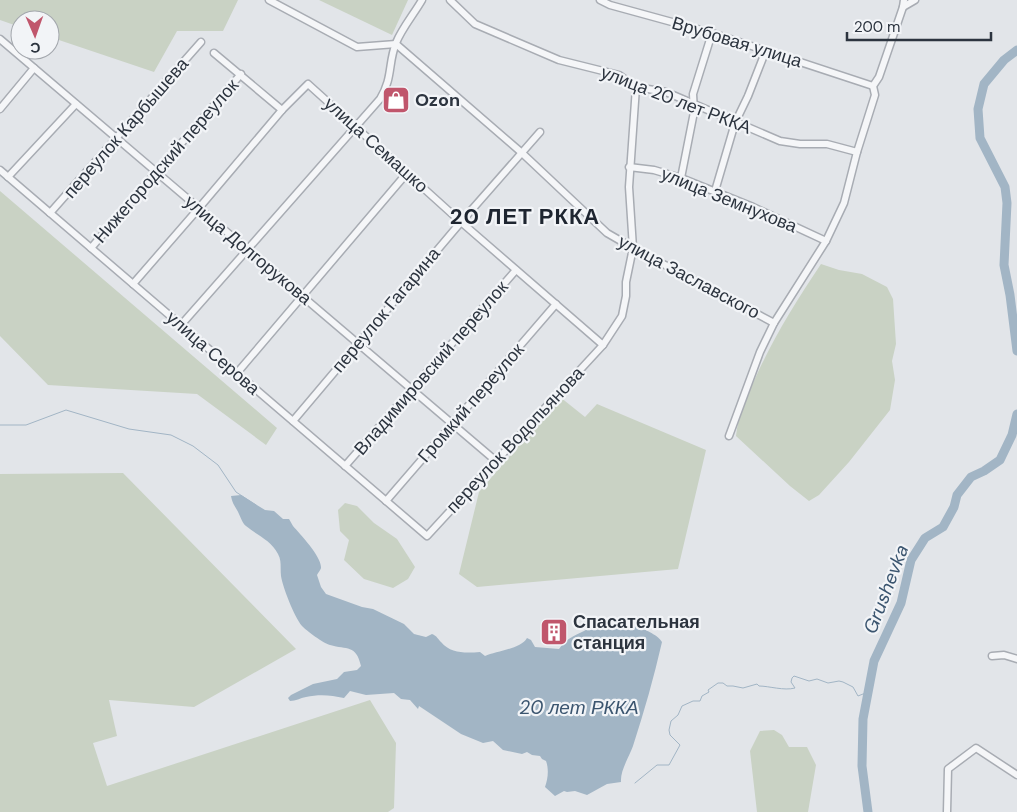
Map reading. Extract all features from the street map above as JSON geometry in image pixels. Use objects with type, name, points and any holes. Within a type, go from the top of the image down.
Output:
[{"type":"street","points":[[269,0],[357,47],[396,44]]},
{"type":"street","points":[[181,325],[380,99],[387,88],[396,44],[422,0]]},
{"type":"street","name":"улица 20 лет РККА","points":[[450,0],[475,24],[559,60],[619,75],[636,87],[666,92],[780,141],[800,144],[826,144],[857,152]]},
{"type":"street","name":"Врубовая улица","points":[[600,0],[610,5],[766,50],[873,86]]},
{"type":"street","points":[[729,436],[760,352],[774,323],[826,241],[844,203],[857,152],[875,95],[873,86],[879,77],[904,4],[915,0]]},
{"type":"street","points":[[681,178],[694,112],[692,94],[712,33]]},
{"type":"street","name":"улица Долгорукова","points":[[0,40],[496,461]]},
{"type":"street","name":"переулок Карбышева","points":[[50,213],[201,42]]},
{"type":"street","name":"улица Заславского","points":[[396,44],[522,153],[607,233],[774,323]]},
{"type":"street","points":[[715,191],[735,123],[766,50]]},
{"type":"street","points":[[133,284],[282,110],[214,53]]},
{"type":"street","points":[[0,109],[34,68]]},
{"type":"street","name":"Нижегородский переулок","points":[[91,248],[241,74]]},
{"type":"street","name":"улица Семашко","points":[[282,110],[308,84],[461,222],[603,345]]},
{"type":"street","name":"переулок Водопьянова","points":[[427,536],[603,345],[622,316],[633,248],[629,187],[636,87]]},
{"type":"street","points":[[8,177],[76,104]]},
{"type":"street","name":"переулок Гагарина","points":[[293,421],[461,222],[540,132]]},
{"type":"street","name":"улица Земнухова","points":[[630,168],[654,170],[681,178],[753,206],[826,241]]},
{"type":"street","name":"улица Серова","points":[[0,170],[427,536]]},
{"type":"street","points":[[237,373],[407,173]]},
{"type":"street","name":"Владимировский переулок","points":[[345,466],[516,270]]},
{"type":"street","name":"Громкий переулок","points":[[386,501],[556,304]]},
{"type":"street","points":[[992,656],[1004,655],[1017,660]]},
{"type":"street","points":[[947,812],[948,769],[976,748],[1017,775]]},
{"type":"green space","points":[[0,0],[238,0],[223,31],[177,31],[154,72],[60,40],[60,10],[10,10],[10,24],[0,20]]},
{"type":"green space","points":[[319,0],[408,0],[392,35]]},
{"type":"green space","points":[[0,191],[277,428],[266,445],[197,394],[48,385],[0,336]]},
{"type":"green space","points":[[821,264],[839,270],[862,274],[887,287],[893,299],[896,344],[892,361],[895,380],[890,410],[849,462],[819,495],[809,501],[736,436],[743,408],[761,365],[785,321]]},
{"type":"green space","points":[[560,397],[585,417],[597,404],[706,450],[678,569],[477,587],[459,574],[479,492]]},
{"type":"green space","points":[[123,473],[296,649],[194,707],[109,700],[117,736],[93,743],[107,786],[370,700],[396,743],[394,808],[388,812],[0,812],[0,474]]},
{"type":"green space","points":[[345,503],[357,506],[374,523],[397,539],[415,567],[408,579],[393,588],[364,579],[344,560],[349,540],[340,531],[338,510]]},
{"type":"green space","points":[[774,730],[782,735],[789,747],[807,747],[816,765],[808,812],[757,812],[750,751],[760,731]]},
{"type":"water","name":"20 лет РККА","points":[[241,495],[265,510],[274,511],[283,519],[289,519],[318,558],[321,568],[317,575],[321,587],[326,594],[373,609],[404,624],[414,634],[426,637],[432,634],[445,646],[454,651],[480,652],[485,656],[519,645],[527,638],[531,640],[535,647],[559,649],[573,636],[595,625],[608,620],[622,618],[635,621],[656,636],[662,642],[659,655],[633,746],[622,773],[621,782],[607,784],[587,795],[575,791],[564,791],[555,796],[545,787],[548,767],[546,761],[540,756],[527,752],[522,754],[503,750],[493,741],[483,743],[461,734],[419,706],[418,709],[410,700],[401,699],[394,693],[366,695],[350,691],[344,698],[316,695],[290,701],[288,698],[291,695],[313,684],[337,679],[344,672],[357,670],[361,666],[359,659],[353,651],[327,644],[302,626],[292,609],[284,587],[278,554],[268,542],[245,525],[233,503],[231,496]]},
{"type":"waterway","name":"Grushevka","points":[[1017,50],[1004,60],[984,84],[978,109],[980,138],[1005,187],[1007,203],[1004,265],[1017,351]]},
{"type":"waterway","points":[[0,425],[26,425],[66,410],[129,429],[171,435],[193,446],[218,465],[236,492],[256,505]]},
{"type":"waterway","name":"Grushevka","points":[[868,812],[862,766],[863,719],[874,661],[901,603],[911,560],[925,538],[943,527],[954,507],[957,495],[971,477],[1000,460],[1012,435],[1017,414]]},
{"type":"waterway","points":[[635,783],[657,765],[669,765],[680,745],[670,735],[671,721],[678,715],[682,706],[693,701],[700,701],[702,696],[718,683],[743,688],[757,684],[759,686],[791,689],[795,688],[791,682],[794,676],[809,681],[817,679],[828,683],[843,682],[853,687],[858,696],[868,692]]},
{"type":"place","name":"Ozon","points":[[396,100]]},
{"type":"place","name":"Спасательная станция","points":[[554,632]]},
{"type":"district","name":"20 ЛЕТ РККА","points":[[525,216]]}]
